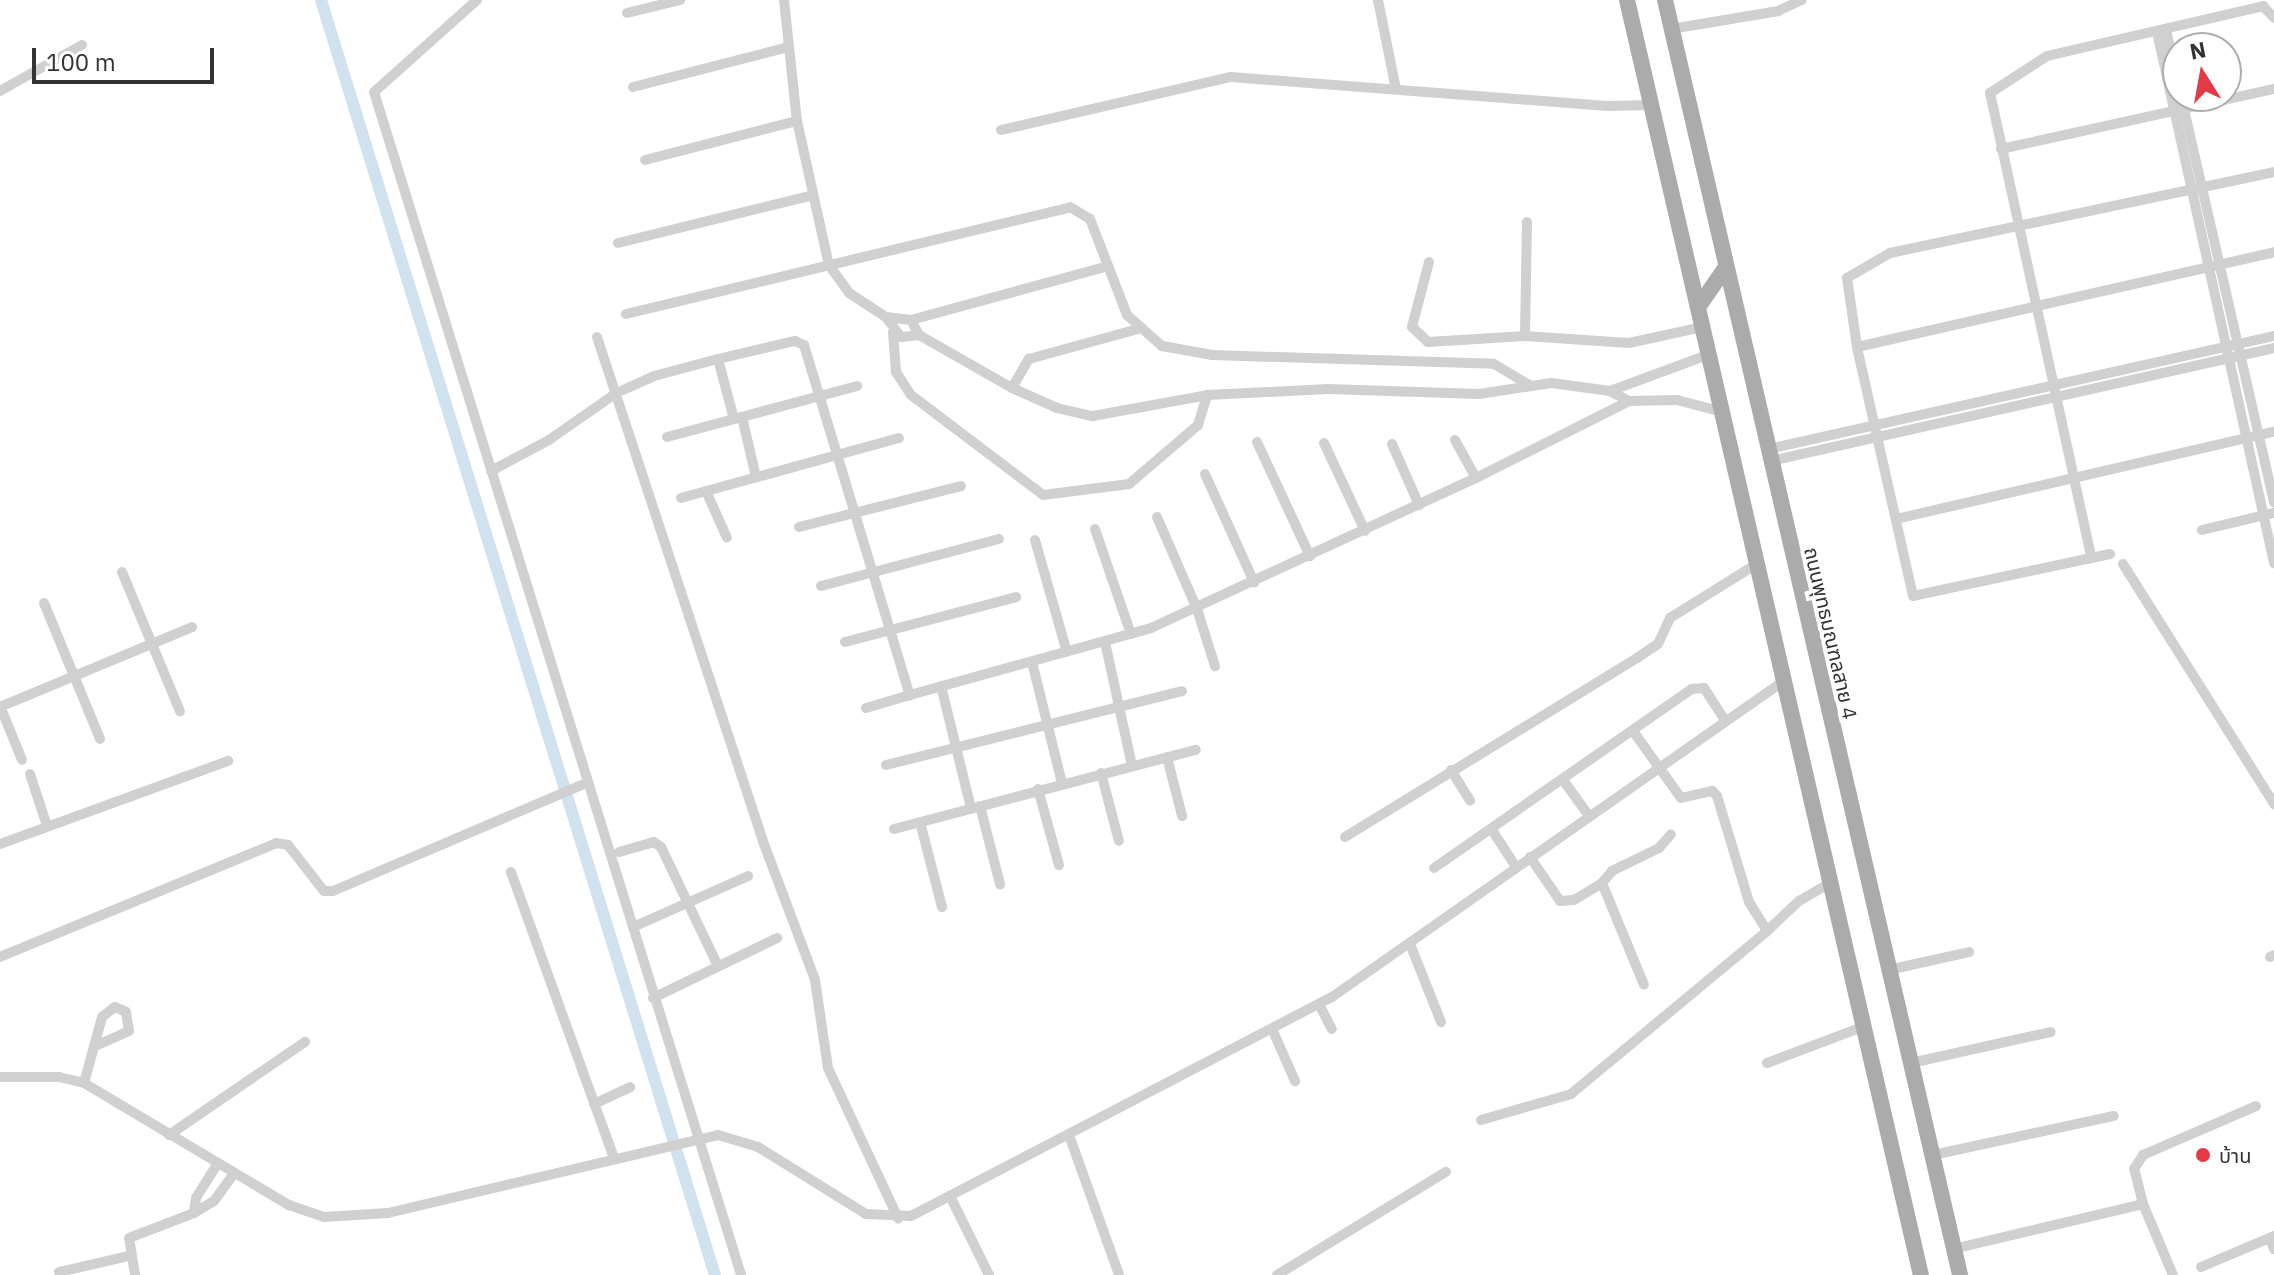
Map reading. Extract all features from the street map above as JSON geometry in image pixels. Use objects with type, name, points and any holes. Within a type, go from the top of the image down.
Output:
[{"type":"main road","points":[[1627,0],[1921,1275]]},
{"type":"main road","name":"ถนนพุทธมณฑลสาย 4","points":[[1665,0],[1960,1275]]},
{"type":"main road","points":[[1699,306],[1724,259]]},
{"type":"street","points":[[477,0],[374,92],[491,471],[576,786],[633,927],[741,1275]]},
{"type":"street","points":[[627,13],[680,0]]},
{"type":"street","points":[[784,0],[797,121],[810,196],[829,265],[849,293],[886,317],[911,320],[1105,267]]},
{"type":"street","points":[[1378,0],[1396,89]]},
{"type":"street","points":[[1671,29],[1778,11],[1802,0]]},
{"type":"street","points":[[2091,556],[1989,96],[1993,88],[2047,56],[2162,31],[2265,3],[2274,18]]},
{"type":"street","points":[[0,91],[82,45]]},
{"type":"street","points":[[633,87],[789,47]]},
{"type":"street","points":[[1001,130],[1231,77],[1607,106],[1651,105]]},
{"type":"street","points":[[2242,96],[2274,89]]},
{"type":"street","points":[[2001,149],[2170,112]]},
{"type":"street","points":[[2179,112],[2269,514],[2274,563]]},
{"type":"street","points":[[645,160],[797,121]]},
{"type":"street","points":[[2110,554],[1913,596],[1857,347],[1847,278],[1890,253],[2274,172]]},
{"type":"street","points":[[618,243],[810,196]]},
{"type":"street","points":[[626,314],[1070,207],[1090,219],[1118,301],[1138,329],[1162,346],[1189,353],[1494,364],[1531,386]]},
{"type":"street","points":[[1525,336],[1527,222]]},
{"type":"street","points":[[1857,347],[2274,252]]},
{"type":"street","points":[[1429,262],[1413,318],[1419,339],[1525,336],[1629,343],[1703,327]]},
{"type":"street","points":[[886,317],[893,332],[896,372],[911,395],[1043,495],[1129,484],[1198,425],[1207,395]]},
{"type":"street","points":[[911,320],[919,335],[1012,388],[1057,408],[1093,416],[1207,395],[1328,389],[1479,394],[1531,386],[1574,384],[1610,391],[1629,401]]},
{"type":"street","points":[[1012,388],[1029,359],[1138,329]]},
{"type":"street","points":[[893,332],[907,338],[919,335]]},
{"type":"street","points":[[1770,455],[2057,397],[2234,352],[2274,336]]},
{"type":"street","points":[[597,337],[619,392],[764,844],[815,980],[828,1068],[898,1218]]},
{"type":"street","points":[[491,471],[549,440],[619,392],[654,376],[799,342],[807,349],[836,456],[910,695]]},
{"type":"street","points":[[1876,432],[2055,384],[2234,352],[2274,348]]},
{"type":"street","points":[[1610,391],[1710,354]]},
{"type":"street","points":[[718,359],[756,477]]},
{"type":"street","points":[[667,437],[857,386]]},
{"type":"street","points":[[866,708],[1105,642],[1197,609],[1476,478],[1629,401],[1677,400],[1723,412]]},
{"type":"street","points":[[1896,519],[2274,432]]},
{"type":"street","points":[[2252,437],[2274,502]]},
{"type":"street","points":[[681,498],[899,438]]},
{"type":"street","points":[[1455,440],[1476,478]]},
{"type":"street","points":[[1257,442],[1310,556]]},
{"type":"street","points":[[1324,443],[1365,531]]},
{"type":"street","points":[[1392,444],[1419,505]]},
{"type":"street","points":[[1205,474],[1254,582]]},
{"type":"street","points":[[799,527],[961,486]]},
{"type":"street","points":[[706,491],[727,538]]},
{"type":"street","points":[[2202,530],[2269,514]]},
{"type":"street","points":[[1157,517],[1197,609],[1215,666]]},
{"type":"street","points":[[1095,529],[1131,634]]},
{"type":"street","points":[[821,586],[999,539]]},
{"type":"street","points":[[1035,540],[1067,652]]},
{"type":"street","points":[[1345,837],[1658,644],[1670,618],[1758,563]]},
{"type":"street","points":[[2123,564],[2274,804]]},
{"type":"street","points":[[122,572],[180,711]]},
{"type":"street","points":[[845,642],[1016,597]]},
{"type":"street","points":[[44,603],[100,739]]},
{"type":"street","points":[[22,760],[0,706],[192,627]]},
{"type":"street","points":[[1105,642],[1132,766]]},
{"type":"street","points":[[1032,662],[1062,783]]},
{"type":"street","points":[[0,1077],[59,1077],[84,1083],[289,1205],[346,1219],[700,1136],[746,1141],[852,1207],[898,1218],[950,1196],[1319,1004],[1410,944],[1785,680]]},
{"type":"street","points":[[941,686],[1000,884]]},
{"type":"street","points":[[1434,868],[1699,687],[1709,692],[1725,720]]},
{"type":"street","points":[[886,765],[1182,691]]},
{"type":"street","points":[[1633,731],[1685,800],[1708,791],[1717,796],[1749,902],[1767,931]]},
{"type":"street","points":[[894,829],[1196,750]]},
{"type":"street","points":[[1167,757],[1182,816]]},
{"type":"street","points":[[0,844],[228,761]]},
{"type":"street","points":[[1451,770],[1470,801]]},
{"type":"street","points":[[1101,773],[1119,841]]},
{"type":"street","points":[[30,774],[47,826]]},
{"type":"street","points":[[1563,780],[1589,816]]},
{"type":"street","points":[[0,957],[276,843],[288,845],[324,891],[333,891],[576,786]]},
{"type":"street","points":[[1038,789],[1059,865]]},
{"type":"street","points":[[920,822],[942,907]]},
{"type":"street","points":[[1492,830],[1516,867]]},
{"type":"street","points":[[1530,857],[1560,901],[1574,900],[1602,883],[1612,871],[1659,848],[1671,834]]},
{"type":"street","points":[[619,852],[654,842],[661,847],[686,905],[718,966]]},
{"type":"street","points":[[511,872],[614,1158]]},
{"type":"street","points":[[633,927],[748,876]]},
{"type":"street","points":[[1481,1120],[1571,1094],[1799,901],[1832,882]]},
{"type":"street","points":[[1602,883],[1644,985]]},
{"type":"street","points":[[653,998],[777,938]]},
{"type":"street","points":[[1410,944],[1441,1022]]},
{"type":"street","points":[[1888,970],[1969,952]]},
{"type":"street","points":[[1319,1004],[1332,1029]]},
{"type":"street","points":[[1767,1063],[1865,1026]]},
{"type":"street","points":[[1272,1029],[1295,1081]]},
{"type":"street","points":[[1911,1063],[2051,1032]]},
{"type":"street","points":[[169,1135],[305,1042]]},
{"type":"street","points":[[84,1083],[97,1045]]},
{"type":"street","points":[[594,1104],[630,1087]]},
{"type":"street","points":[[2173,1275],[2143,1204],[2134,1169],[2143,1155],[2256,1106]]},
{"type":"street","points":[[1933,1155],[2114,1116]]},
{"type":"street","points":[[1069,1135],[1119,1275]]},
{"type":"street","points":[[194,1213],[196,1198],[218,1163]]},
{"type":"street","points":[[1277,1275],[1446,1172]]},
{"type":"street","points":[[135,1275],[129,1256],[134,1233],[194,1213],[214,1201],[234,1173]]},
{"type":"street","points":[[950,1196],[989,1275]]},
{"type":"street","points":[[1953,1249],[2143,1204]]},
{"type":"street","points":[[2201,1267],[2272,1237],[2274,1249]]},
{"type":"street","points":[[59,1272],[129,1256]]},
{"type":"waterway","points":[[321,0],[715,1275]]},
{"type":"place","name":"บ้าน","points":[[2203,1155]]}]
